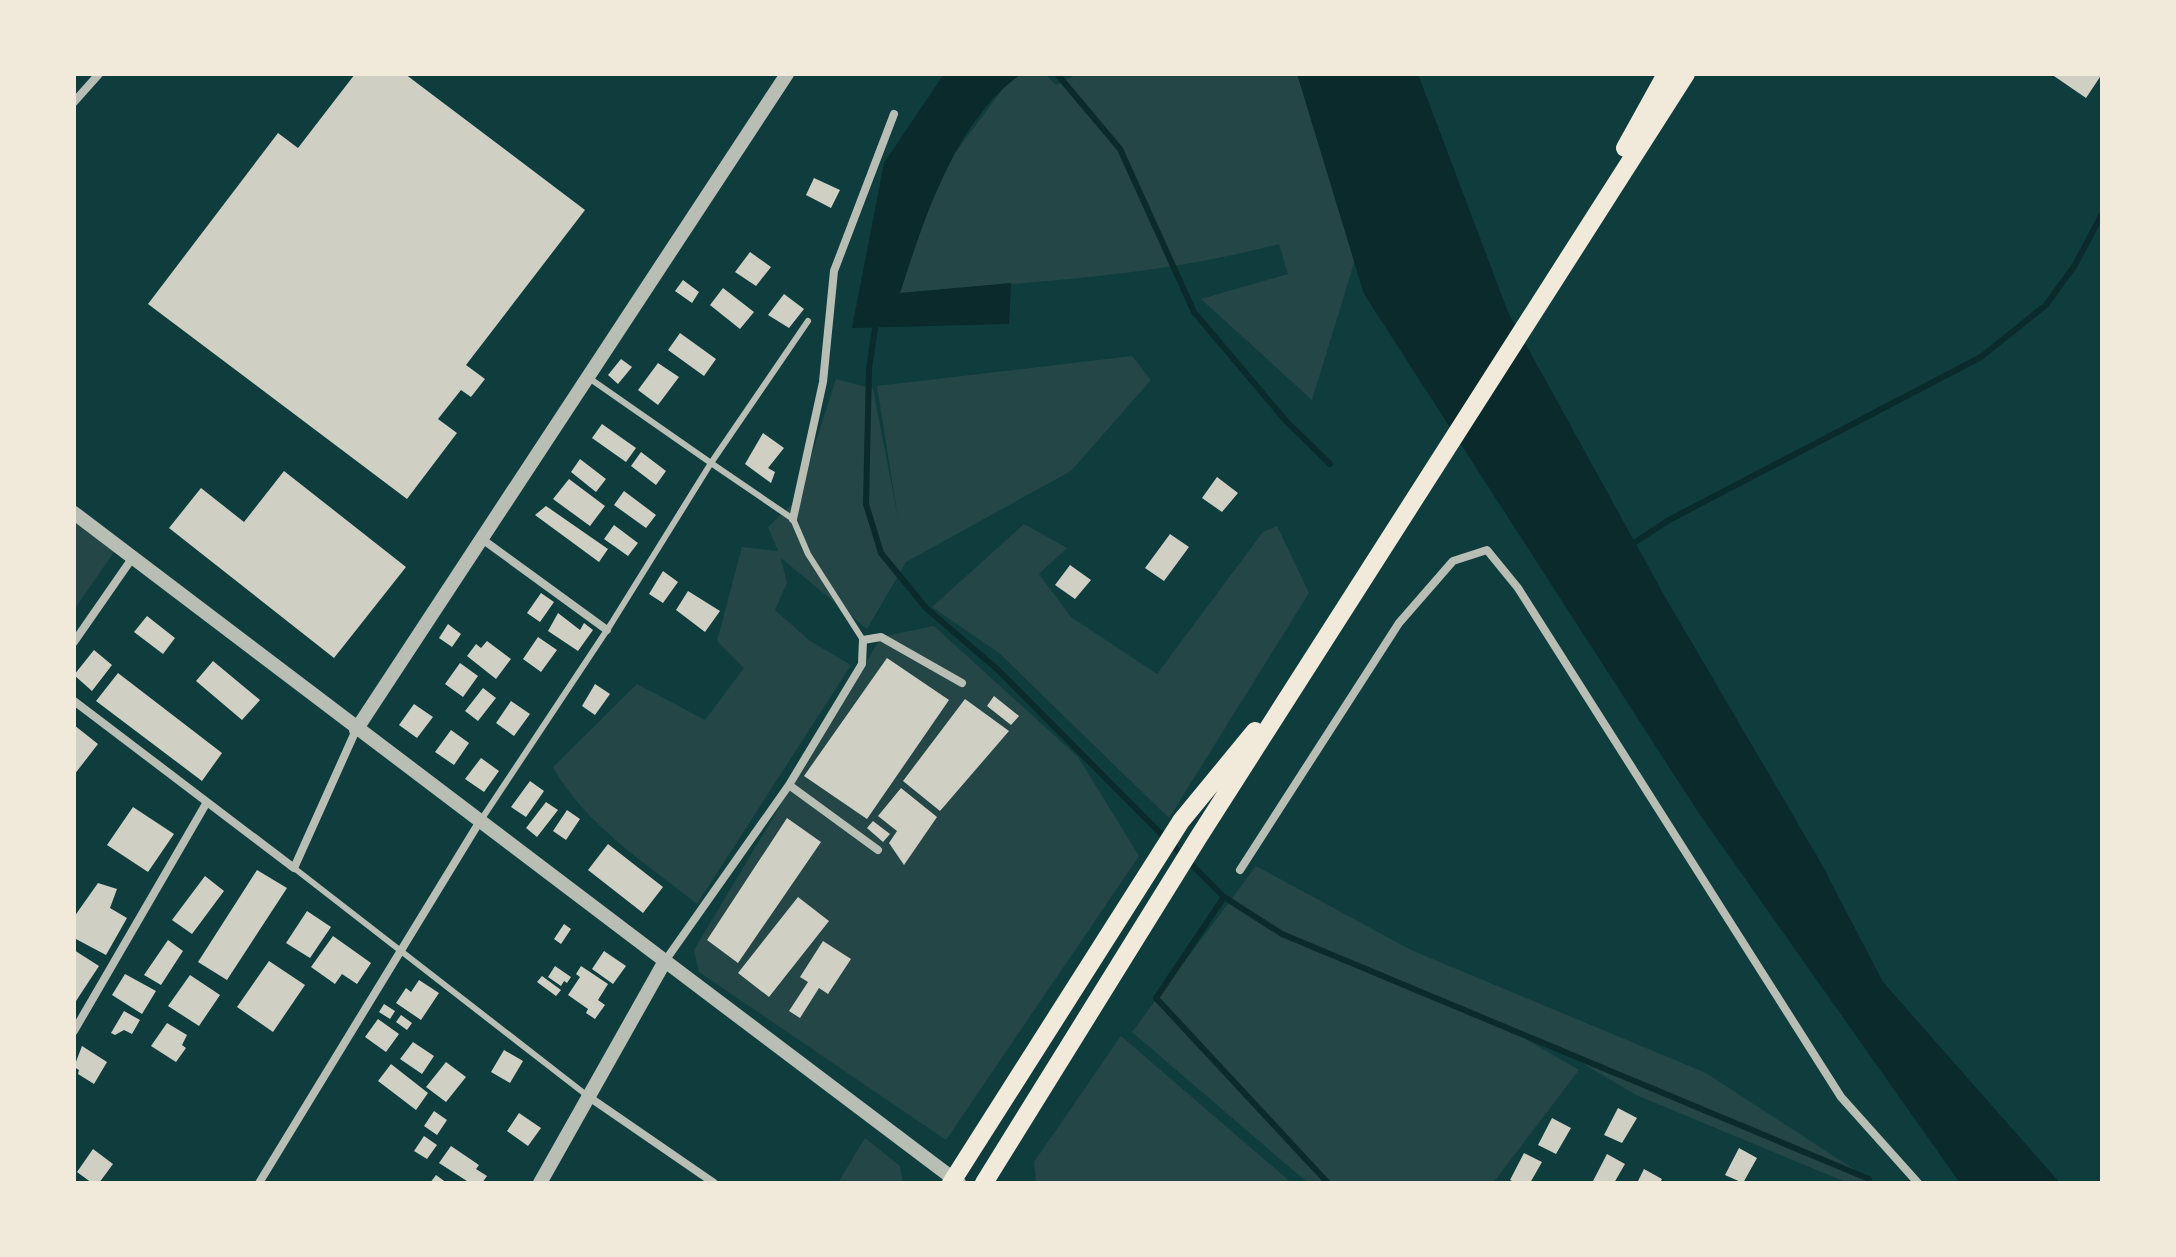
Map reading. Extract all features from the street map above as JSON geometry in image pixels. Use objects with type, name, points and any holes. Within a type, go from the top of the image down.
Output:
[{"type":"main road","points":[[1539,305],[1666,74]]},
{"type":"main road","points":[[985,1183],[1198,838],[1375,566],[1686,74]]},
{"type":"main road","points":[[955,1181],[1181,821],[1304,672]]},
{"type":"street","points":[[74,102],[99,74]]},
{"type":"street","points":[[74,701],[294,868],[356,730],[787,74]]},
{"type":"street","points":[[793,519],[823,382],[834,271],[894,114]]},
{"type":"street","points":[[74,513],[356,730],[955,1181],[985,1183]]},
{"type":"street","points":[[482,539],[607,630]]},
{"type":"street","points":[[1240,870],[1399,623],[1453,561],[1487,550],[1534,614],[1841,1097],[1918,1183]]},
{"type":"street","points":[[74,642],[133,557]]},
{"type":"street","points":[[540,1183],[665,961],[789,785],[862,664],[863,640],[881,637],[962,683]]},
{"type":"street","points":[[789,785],[878,850]]},
{"type":"street","points":[[74,1031],[207,802]]},
{"type":"street","points":[[259,1183],[480,821]]},
{"type":"street","points":[[589,1097],[714,1183]]},
{"type":"lane","points":[[480,821],[607,630],[711,463],[808,321]]},
{"type":"lane","points":[[588,377],[793,519],[808,554],[863,640]]},
{"type":"lane","points":[[294,868],[589,1097]]},
{"type":"shaded area","points":[[944,74],[1021,74],[998,93],[960,144],[931,204],[900,293],[1011,283],[1009,324],[852,328],[884,163]]},
{"type":"shaded area","points":[[1014,74],[1045,74],[1056,85],[1077,74],[1303,74],[1358,250],[1312,400],[1201,299],[1288,274],[1279,244],[1139,271],[900,293],[940,173]]},
{"type":"shaded area","points":[[1297,74],[1418,74],[1508,312],[1664,595],[1821,863],[1883,982],[2060,1183],[1960,1183],[1698,812],[1364,294]]},
{"type":"shaded area","points":[[1132,356],[1151,380],[1071,471],[906,562],[867,629],[781,558],[787,583],[775,610],[810,641],[851,665],[697,904],[618,842],[566,788],[553,767],[637,684],[705,720],[744,668],[717,641],[742,547],[778,551],[768,527],[797,500],[836,379],[873,389],[898,518],[877,386]]},
{"type":"shaded area","points":[[74,522],[114,552],[74,610]]},
{"type":"shaded area","points":[[1024,524],[1067,548],[1039,574],[1071,617],[1157,674],[1263,532],[1277,526],[1309,593],[1169,818],[999,653],[932,607]]},
{"type":"shaded area","points":[[934,626],[1078,757],[1139,856],[946,1140],[699,972],[694,950],[881,637]]},
{"type":"shaded area","points":[[1256,866],[1411,950],[1706,1073],[1875,1183],[1848,1183],[1636,1095],[1544,1040],[1489,1018],[1579,1070],[1493,1183],[1308,1183],[1132,1032]]},
{"type":"shaded area","points":[[1121,1036],[1292,1183],[1036,1183],[1034,1162]]},
{"type":"shaded area","points":[[865,1138],[900,1166],[903,1183],[838,1183]]},
{"type":"building","points":[[355,74],[405,74],[585,210],[466,365],[485,379],[471,397],[461,390],[438,419],[457,433],[407,499],[148,304],[278,133],[298,148]]},
{"type":"building","points":[[2051,74],[2102,74],[2086,98]]},
{"type":"building","points":[[814,178],[840,190],[831,208],[806,195]]},
{"type":"building","points":[[750,252],[771,267],[756,286],[735,272]]},
{"type":"building","points":[[683,280],[699,292],[692,303],[675,291]]},
{"type":"building","points":[[723,288],[754,312],[740,329],[710,305]]},
{"type":"building","points":[[784,294],[804,309],[789,328],[768,315]]},
{"type":"building","points":[[680,333],[716,359],[704,376],[668,350]]},
{"type":"building","points":[[621,359],[632,367],[618,384],[608,375]]},
{"type":"building","points":[[658,363],[679,377],[658,405],[638,390]]},
{"type":"building","points":[[602,424],[636,448],[626,462],[592,438]]},
{"type":"building","points":[[763,433],[784,448],[768,468],[775,472],[771,483],[745,464]]},
{"type":"building","points":[[641,452],[666,471],[656,485],[631,466]]},
{"type":"building","points":[[580,459],[606,479],[596,492],[571,472]]},
{"type":"building","points":[[284,471],[406,567],[334,658],[169,528],[201,488],[244,522]]},
{"type":"building","points":[[1217,477],[1238,493],[1222,512],[1202,498]]},
{"type":"building","points":[[569,479],[605,506],[590,526],[553,499]]},
{"type":"building","points":[[624,491],[656,515],[646,528],[614,505]]},
{"type":"building","points":[[546,506],[608,549],[599,562],[535,515]]},
{"type":"building","points":[[614,525],[638,543],[628,556],[604,539]]},
{"type":"building","points":[[1170,534],[1189,547],[1164,581],[1145,568]]},
{"type":"building","points":[[1070,565],[1091,580],[1075,599],[1055,585]]},
{"type":"building","points":[[663,571],[678,582],[663,603],[649,594]]},
{"type":"building","points":[[688,591],[720,611],[705,632],[676,610]]},
{"type":"building","points":[[541,593],[554,602],[540,622],[527,613]]},
{"type":"building","points":[[558,613],[580,630],[584,623],[593,630],[578,651],[548,631]]},
{"type":"building","points":[[147,616],[175,638],[163,654],[134,632]]},
{"type":"building","points":[[448,624],[461,634],[452,647],[439,638]]},
{"type":"building","points":[[538,637],[557,650],[541,672],[523,659]]},
{"type":"building","points":[[487,641],[511,659],[496,679],[467,656],[476,644],[481,648]]},
{"type":"building","points":[[94,650],[112,665],[92,691],[74,675]]},
{"type":"building","points":[[887,658],[949,700],[867,819],[804,776]]},
{"type":"building","points":[[213,661],[260,700],[242,720],[196,681]]},
{"type":"building","points":[[460,663],[478,676],[463,697],[445,684]]},
{"type":"building","points":[[118,673],[222,753],[202,781],[96,701]]},
{"type":"building","points":[[595,684],[610,694],[595,715],[582,706]]},
{"type":"building","points":[[483,688],[496,698],[478,721],[465,711]]},
{"type":"building","points":[[994,696],[1019,716],[1011,725],[987,706]]},
{"type":"building","points":[[965,699],[1009,731],[940,811],[903,781]]},
{"type":"building","points":[[511,701],[530,714],[514,736],[496,723]]},
{"type":"building","points":[[414,704],[433,717],[417,738],[399,725]]},
{"type":"building","points":[[74,725],[98,744],[74,775]]},
{"type":"building","points":[[451,730],[469,743],[454,765],[435,752]]},
{"type":"building","points":[[481,758],[499,771],[484,792],[465,779]]},
{"type":"building","points":[[530,781],[544,791],[526,817],[511,807]]},
{"type":"building","points":[[901,788],[937,817],[904,865],[889,843],[897,831],[878,816]]},
{"type":"building","points":[[546,802],[558,810],[537,837],[526,828]]},
{"type":"building","points":[[133,807],[174,834],[148,872],[107,845]]},
{"type":"building","points":[[567,810],[580,819],[566,840],[553,831]]},
{"type":"building","points":[[787,818],[821,842],[738,963],[707,940]]},
{"type":"building","points":[[873,821],[890,834],[883,842],[867,828]]},
{"type":"building","points":[[608,844],[663,887],[643,913],[588,870]]},
{"type":"building","points":[[257,870],[287,888],[227,980],[198,962]]},
{"type":"building","points":[[205,876],[224,891],[192,934],[172,920]]},
{"type":"building","points":[[98,883],[117,889],[110,908],[127,918],[106,955],[74,938],[74,917]]},
{"type":"building","points":[[798,897],[829,921],[769,997],[738,973]]},
{"type":"building","points":[[307,911],[331,927],[310,958],[286,943]]},
{"type":"building","points":[[564,924],[571,929],[561,944],[554,939]]},
{"type":"building","points":[[333,936],[371,963],[357,984],[342,974],[335,984],[311,967]]},
{"type":"building","points":[[168,940],[183,951],[161,985],[144,975]]},
{"type":"building","points":[[823,941],[851,959],[828,994],[819,988],[800,1018],[789,1011],[808,982],[800,977]]},
{"type":"building","points":[[74,950],[99,966],[74,1004]]},
{"type":"building","points":[[604,951],[626,966],[613,984],[592,969]]},
{"type":"building","points":[[269,961],[305,985],[273,1032],[237,1007]]},
{"type":"building","points":[[555,966],[571,977],[561,986],[548,977]]},
{"type":"building","points":[[581,966],[608,984],[598,1000],[605,1005],[595,1019],[586,1013],[588,1009],[568,995],[580,977],[576,974]]},
{"type":"building","points":[[125,974],[156,991],[142,1014],[112,995]]},
{"type":"building","points":[[190,975],[220,995],[199,1026],[168,1006]]},
{"type":"building","points":[[542,976],[561,990],[556,996],[537,982]]},
{"type":"building","points":[[419,980],[439,993],[421,1020],[396,1003],[406,988],[411,992]]},
{"type":"building","points":[[384,1004],[395,1011],[390,1019],[379,1012]]},
{"type":"building","points":[[124,1011],[140,1020],[132,1034],[124,1030],[115,1035],[111,1033]]},
{"type":"building","points":[[401,1015],[412,1023],[407,1030],[396,1022]]},
{"type":"building","points":[[378,1019],[399,1034],[386,1052],[365,1037]]},
{"type":"building","points":[[167,1023],[187,1035],[182,1045],[186,1048],[176,1062],[151,1046]]},
{"type":"building","points":[[413,1042],[434,1056],[422,1074],[400,1059]]},
{"type":"building","points":[[82,1046],[107,1062],[94,1084],[78,1074],[79,1070],[74,1067]]},
{"type":"building","points":[[504,1050],[523,1061],[510,1083],[491,1072]]},
{"type":"building","points":[[446,1062],[466,1077],[446,1102],[426,1087]]},
{"type":"building","points":[[391,1064],[428,1093],[416,1110],[378,1081]]},
{"type":"building","points":[[1618,1108],[1637,1118],[1622,1143],[1604,1135]]},
{"type":"building","points":[[434,1111],[447,1120],[437,1135],[424,1126]]},
{"type":"building","points":[[519,1113],[541,1128],[528,1146],[507,1131]]},
{"type":"building","points":[[1552,1118],[1571,1128],[1556,1154],[1538,1145]]},
{"type":"building","points":[[424,1136],[437,1145],[427,1159],[414,1151]]},
{"type":"building","points":[[451,1146],[479,1165],[476,1169],[487,1176],[482,1183],[470,1183],[439,1163]]},
{"type":"building","points":[[1739,1148],[1757,1158],[1743,1183],[1725,1175]]},
{"type":"building","points":[[93,1149],[113,1164],[99,1183],[92,1183],[77,1172]]},
{"type":"building","points":[[1524,1153],[1542,1162],[1530,1183],[1517,1183],[1510,1180]]},
{"type":"building","points":[[1607,1154],[1625,1164],[1614,1183],[1596,1183],[1593,1181]]},
{"type":"building","points":[[1644,1169],[1662,1179],[1660,1183],[1637,1183]]},
{"type":"building","points":[[436,1175],[447,1183],[430,1183]]},
{"type":"waterway","points":[[1057,74],[1120,149],[1194,312],[1286,421],[1330,464]]},
{"type":"waterway","points":[[1631,545],[1669,520],[1981,357],[2046,305],[2075,265],[2102,214]]},
{"type":"waterway","points":[[876,321],[869,369],[866,504],[881,553],[926,608],[997,669],[1224,897],[1282,934],[1869,1179]]},
{"type":"waterway","points":[[1224,897],[1156,998],[1328,1183]]}]
